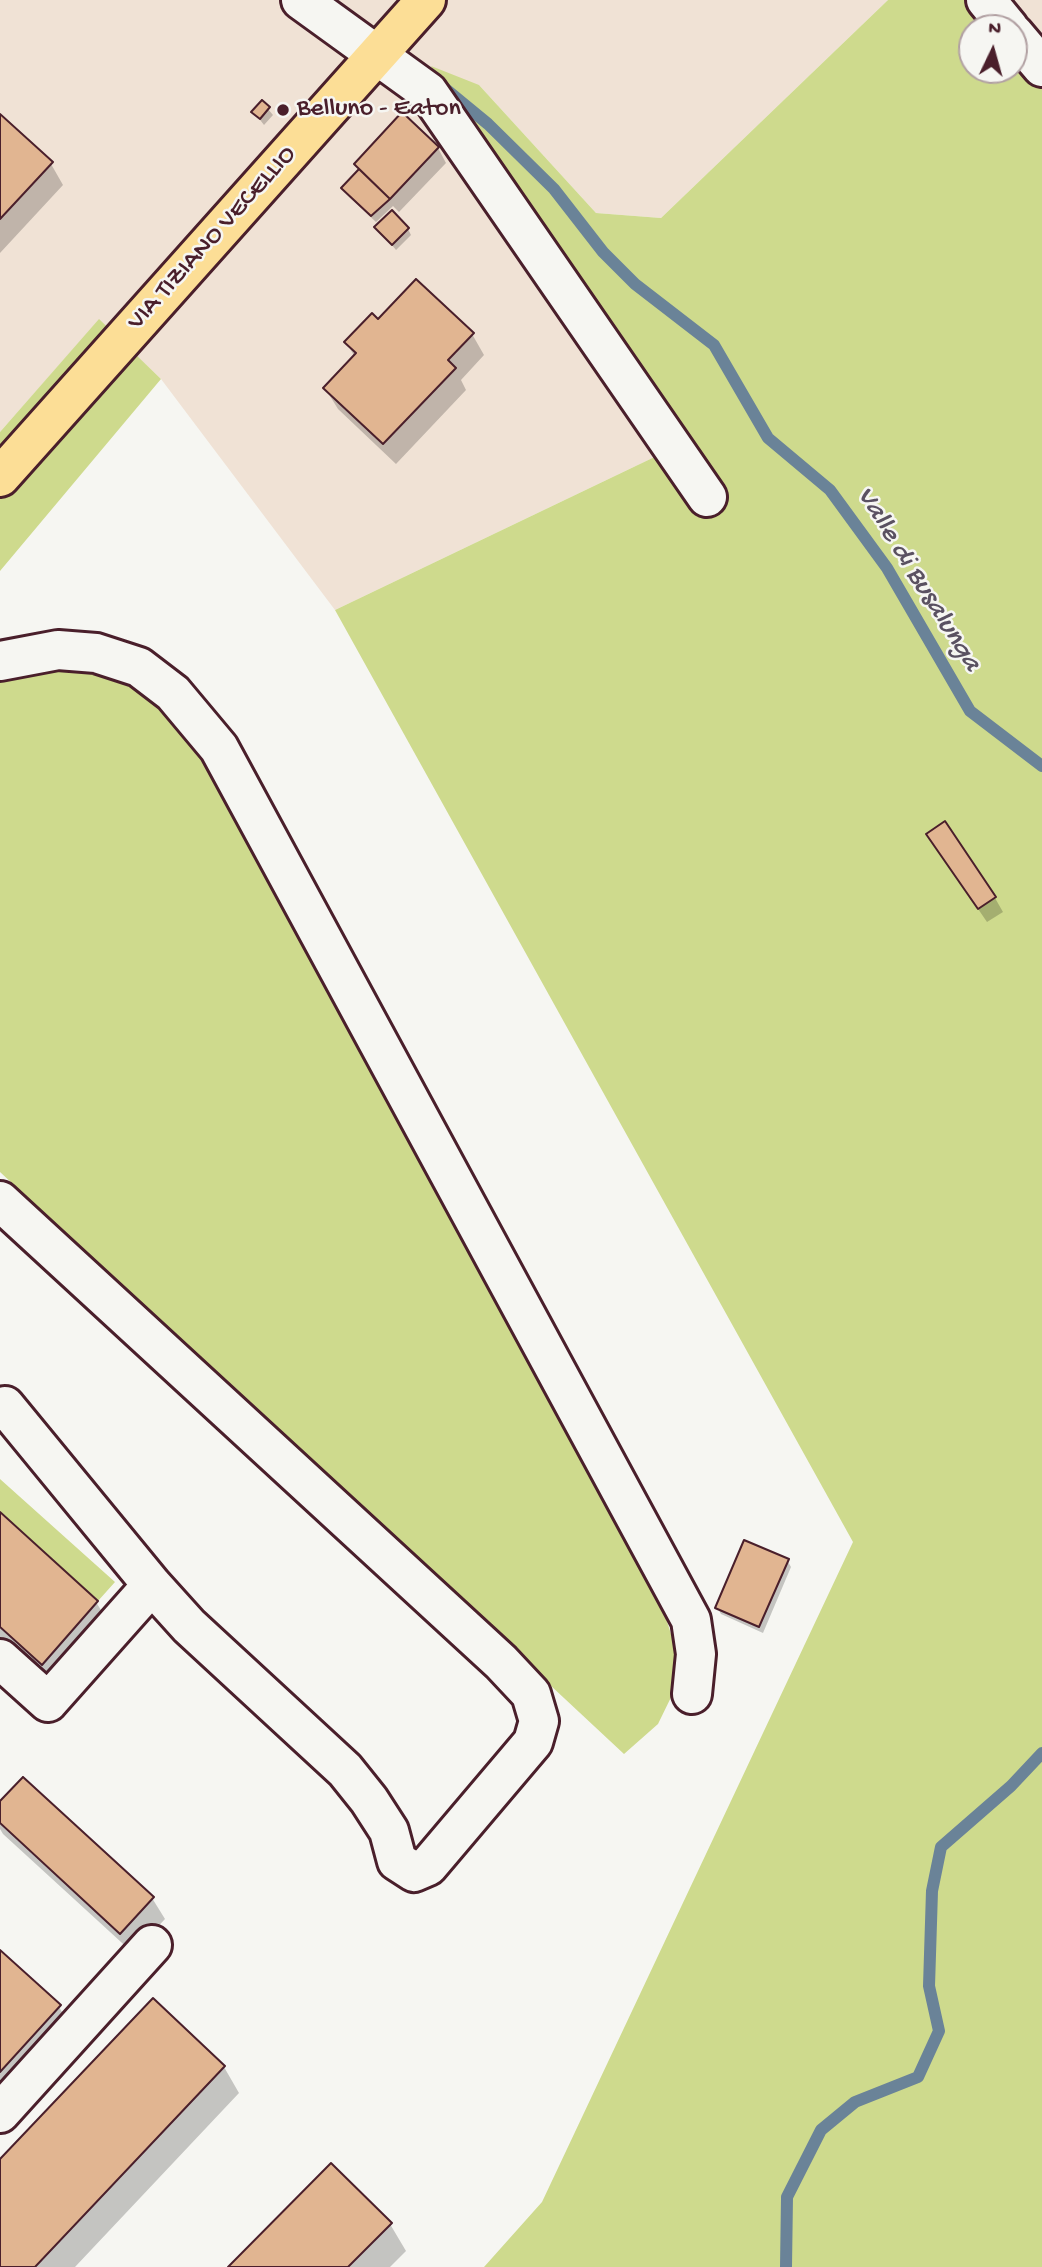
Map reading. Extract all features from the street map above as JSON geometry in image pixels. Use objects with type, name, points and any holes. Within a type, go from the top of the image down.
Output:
[{"type":"main road","name":"VIA TIZIANO VECELLIO","points":[[0,477],[426,0]]},
{"type":"street","points":[[301,0],[428,92],[707,497]]},
{"type":"street","points":[[986,0],[998,14]]},
{"type":"street","points":[[1028,50],[1042,67]]},
{"type":"street","points":[[0,661],[58,650],[96,653],[139,667],[173,693],[219,748],[691,1620],[696,1654],[692,1694]]},
{"type":"street","points":[[0,1201],[501,1662],[531,1695],[539,1721],[533,1742],[428,1866],[414,1872],[397,1861],[389,1832],[369,1800],[345,1770],[189,1626],[5,1406],[0,1409]]},
{"type":"street","points":[[0,1659],[48,1702],[152,1585]]},
{"type":"street","points":[[0,2113],[152,1945]]},
{"type":"shaded area","points":[[0,0],[888,0],[661,218],[596,213],[479,85],[690,440],[335,610],[161,379],[99,320],[0,432]]},
{"type":"shaded area","points":[[994,0],[1042,0],[1042,56],[1028,40],[1028,14],[1006,14]]},
{"type":"green space","points":[[888,0],[994,0],[1006,14],[958,14],[958,84],[1028,84],[1028,40],[1042,56],[1042,2267],[484,2267],[542,2202],[853,1542],[335,610],[690,440],[431,66],[479,85],[596,213],[661,218]]},
{"type":"green space","points":[[99,319],[161,379],[0,571],[0,432]]},
{"type":"green space","points":[[89,669],[134,686],[183,721],[664,1612],[677,1653],[677,1685],[658,1724],[624,1754],[0,1172],[0,682],[49,672]]},
{"type":"green space","points":[[0,1479],[115,1582],[98,1601],[0,1512]]},
{"type":"building","points":[[262,100],[270,107],[260,119],[251,112]]},
{"type":"building","points":[[402,112],[439,147],[390,199],[354,164]]},
{"type":"building","points":[[0,114],[53,162],[0,219]]},
{"type":"building","points":[[359,169],[390,199],[371,216],[341,188]]},
{"type":"building","points":[[392,210],[409,228],[392,245],[374,227]]},
{"type":"building","points":[[416,279],[474,333],[448,360],[456,368],[383,444],[323,388],[356,353],[344,342],[372,313],[378,319]]},
{"type":"building","points":[[945,821],[996,897],[978,909],[926,834]]},
{"type":"building","points":[[0,1512],[98,1601],[42,1665],[0,1627]]},
{"type":"building","points":[[744,1540],[789,1559],[759,1627],[715,1608]]},
{"type":"building","points":[[23,1777],[154,1897],[120,1934],[0,1823],[0,1801]]},
{"type":"building","points":[[0,1950],[61,2005],[0,2072]]},
{"type":"building","points":[[153,1998],[225,2066],[35,2267],[0,2267],[0,2159]]},
{"type":"building","points":[[331,2163],[392,2223],[348,2267],[228,2267]]},
{"type":"waterway","name":"Valle di Busalunga","points":[[443,87],[488,124],[554,189],[603,252],[635,284],[714,345],[768,438],[830,490],[887,568],[970,711],[1042,766]]},
{"type":"waterway","name":"Valle di Busalunga","points":[[786,2267],[787,2197],[821,2130],[855,2102],[918,2077],[939,2031],[929,1986],[932,1891],[941,1847],[1011,1786],[1042,1753]]},
{"type":"place","name":"Belluno - Eaton","points":[[283,110]]}]
